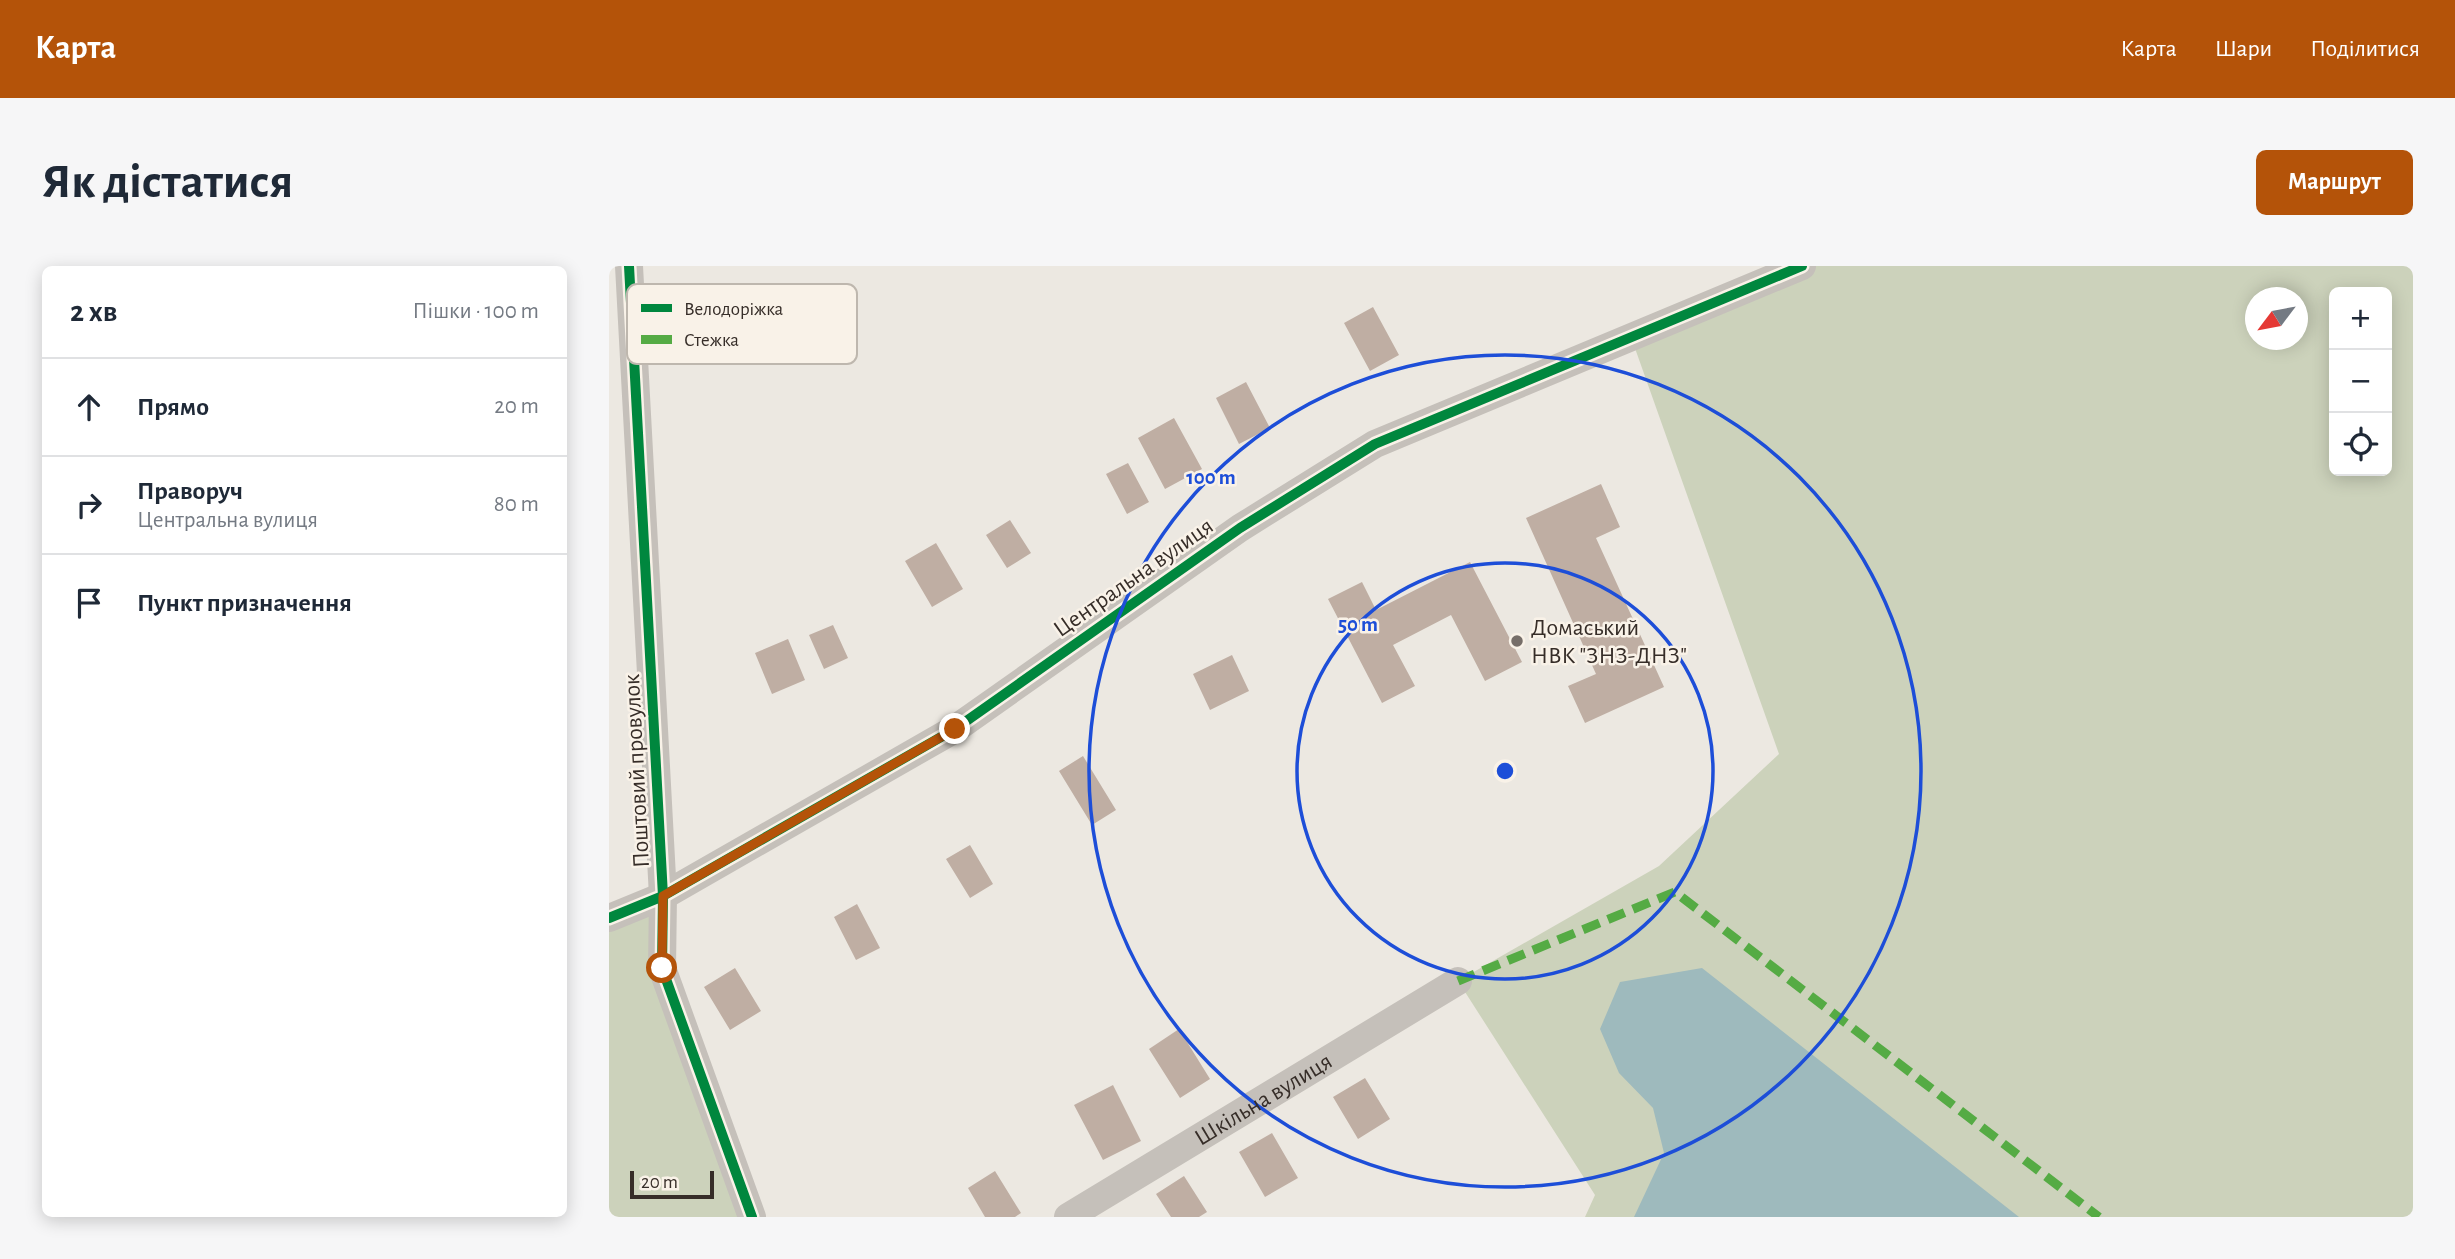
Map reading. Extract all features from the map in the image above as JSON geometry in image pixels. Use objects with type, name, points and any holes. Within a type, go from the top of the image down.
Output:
[{"type":"street","name":"Поштовий провулок","points":[[629,266],[630,284]]},
{"type":"street","name":"Центральна вулиця","points":[[609,918],[663,896],[955,729],[1240,528],[1375,443],[1802,266]]},
{"type":"street","name":"Поштовий провулок","points":[[634,364],[663,896],[662,968],[752,1217]]},
{"type":"street","name":"Шкільна вулиця","points":[[1068,1217],[1458,981]]},
{"type":"green space","points":[[1802,266],[2413,266],[2413,1217],[1585,1217],[1595,1195],[1458,981],[1659,866],[1779,754],[1631,337]]},
{"type":"green space","points":[[663,896],[662,968],[752,1217],[609,1217],[609,918]]},
{"type":"water","points":[[1702,968],[2019,1217],[1634,1217],[1664,1153],[1653,1108],[1619,1073],[1600,1029],[1620,982]]},
{"type":"building","points":[[1373,307],[1399,355],[1370,371],[1344,323]]},
{"type":"building","points":[[1246,382],[1270,428],[1239,444],[1216,398]]},
{"type":"building","points":[[1174,418],[1202,469],[1165,489],[1138,438]]},
{"type":"building","points":[[1128,463],[1149,502],[1127,514],[1106,474]]},
{"type":"building","points":[[1601,484],[1620,527],[1596,538],[1664,687],[1585,723],[1568,686],[1596,674],[1526,518]]},
{"type":"building","points":[[1010,520],[1031,553],[1007,568],[986,535]]},
{"type":"building","points":[[936,543],[963,589],[932,607],[905,561]]},
{"type":"building","points":[[1470,562],[1522,662],[1485,681],[1451,615],[1393,645],[1415,686],[1382,703],[1328,599],[1362,582],[1376,610]]},
{"type":"building","points":[[833,625],[848,658],[824,669],[809,635]]},
{"type":"building","points":[[788,639],[805,680],[772,694],[755,653]]},
{"type":"building","points":[[1232,655],[1249,691],[1210,710],[1193,674]]},
{"type":"building","points":[[1083,756],[1116,810],[1092,825],[1059,771]]},
{"type":"building","points":[[970,845],[993,884],[970,898],[946,859]]},
{"type":"building","points":[[857,904],[880,948],[856,960],[834,917]]},
{"type":"building","points":[[735,968],[761,1011],[730,1030],[704,987]]},
{"type":"building","points":[[1179,1029],[1210,1079],[1180,1098],[1149,1049]]},
{"type":"building","points":[[1365,1078],[1390,1119],[1358,1139],[1333,1097]]},
{"type":"building","points":[[1113,1085],[1141,1141],[1103,1160],[1074,1105]]},
{"type":"building","points":[[1272,1133],[1298,1178],[1265,1197],[1239,1152]]},
{"type":"building","points":[[995,1171],[1021,1213],[1015,1217],[985,1217],[968,1188]]},
{"type":"building","points":[[1184,1176],[1207,1212],[1199,1217],[1171,1217],[1156,1194]]},
{"type":"marked path","points":[[1458,981],[1675,892],[2099,1217]]},
{"type":"cycle path","points":[[629,266],[630,284]]},
{"type":"cycle path","points":[[609,918],[663,896],[955,729],[1240,528],[1375,444],[1802,266]]},
{"type":"cycle path","points":[[634,364],[663,896],[662,968],[752,1217]]},
{"type":"place","name":"Домаський НВК \"ЗНЗ-ДНЗ\"","points":[[1517,641]]},
{"type":"route","points":[[662,968],[663,896],[955,729]]}]
